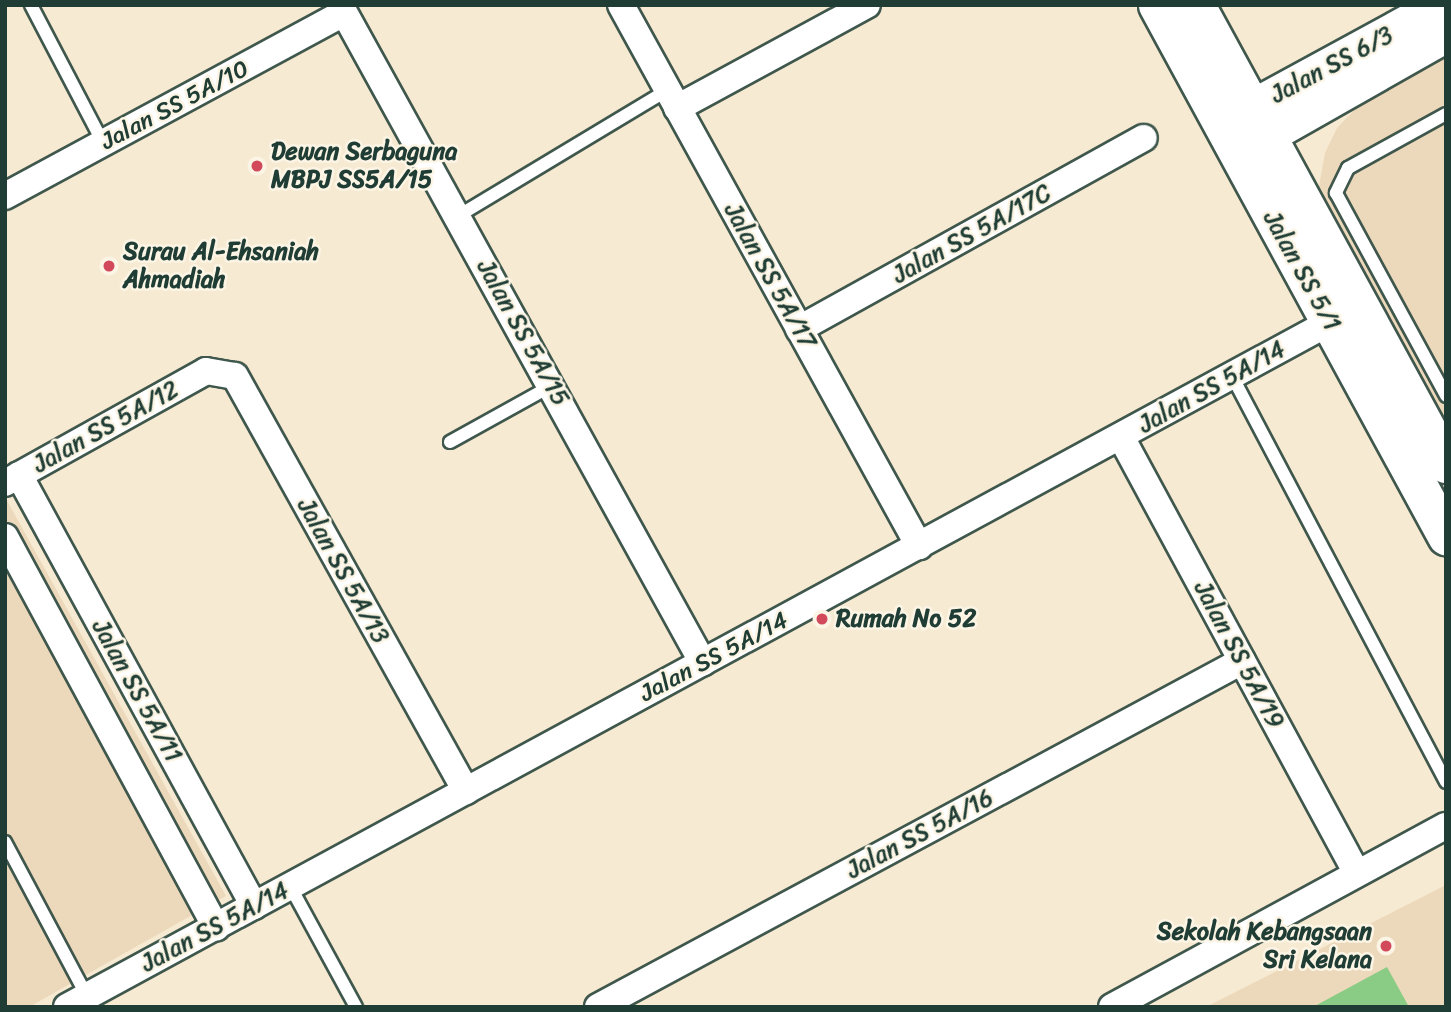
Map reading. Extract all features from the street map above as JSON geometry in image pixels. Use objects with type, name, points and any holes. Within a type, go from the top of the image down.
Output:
[{"type":"street","name":"Jalan SS 5A/17","points":[[621,5],[919,546]]},
{"type":"street","points":[[673,99],[867,5]]},
{"type":"street","name":"Jalan SS 5/1","points":[[1157,5],[1365,303],[1446,536]]},
{"type":"street","name":"Jalan SS 5/1","points":[[1196,5],[1222,53],[1244,130],[1310,214],[1365,303],[1446,464]]},
{"type":"street","name":"Jalan SS 6/3","points":[[1244,130],[1332,81],[1441,5]]},
{"type":"street","name":"Jalan SS 5A/10","points":[[5,196],[342,9]]},
{"type":"street","name":"Jalan SS 5A/15","points":[[342,9],[703,663]]},
{"type":"street","name":"Jalan SS 6/3","points":[[1332,81],[1446,33]]},
{"type":"street","points":[[1222,53],[1259,79],[1332,81],[1308,130],[1299,169],[1310,214]]},
{"type":"street","name":"Jalan SS 5A/17C","points":[[799,329],[1144,138]]},
{"type":"street","name":"Jalan SS 5A/14","points":[[77,1001],[1365,303]]},
{"type":"street","name":"Jalan SS 5A/12","points":[[12,479],[206,371]]},
{"type":"street","name":"Jalan SS 5A/13","points":[[206,371],[235,376],[466,791]]},
{"type":"street","name":"Jalan SS 5A/19","points":[[1121,437],[1357,873]]},
{"type":"street","name":"Jalan SS 5A/11","points":[[12,479],[254,906]]},
{"type":"street","name":"Jalan SS 5A/11","points":[[5,537],[216,928]]},
{"type":"street","name":"Jalan SS 5A/16","points":[[598,1007],[1242,661]]},
{"type":"street","points":[[1112,1007],[1446,826]]},
{"type":"lane","points":[[30,5],[103,143]]},
{"type":"lane","points":[[458,216],[673,99]]},
{"type":"lane","points":[[1446,114],[1348,168],[1336,193],[1365,303],[1446,396]]},
{"type":"lane","points":[[1232,376],[1446,782]]},
{"type":"lane","points":[[450,442],[552,386]]},
{"type":"lane","points":[[5,842],[77,1001]]},
{"type":"lane","points":[[290,886],[356,1007]]},
{"type":"shaded area","points":[[1446,56],[1446,428],[1319,186],[1325,153],[1337,128],[1367,97]]},
{"type":"shaded area","points":[[5,497],[226,896],[29,1007],[5,1007]]},
{"type":"shaded area","name":"Sekolah Kebangsaan Sri Kelana","points":[[1446,885],[1446,1007],[1206,1007]]},
{"type":"green space","points":[[1387,967],[1409,1007],[1313,1007]]},
{"type":"place","name":"Dewan Serbaguna MBPJ SS5A/15","points":[[257,166]]},
{"type":"place","name":"Surau Al-Ehsaniah Ahmadiah","points":[[109,266]]},
{"type":"place","name":"Rumah No 52","points":[[822,619]]},
{"type":"place","name":"Sekolah Kebangsaan Sri Kelana","points":[[1386,946]]}]
